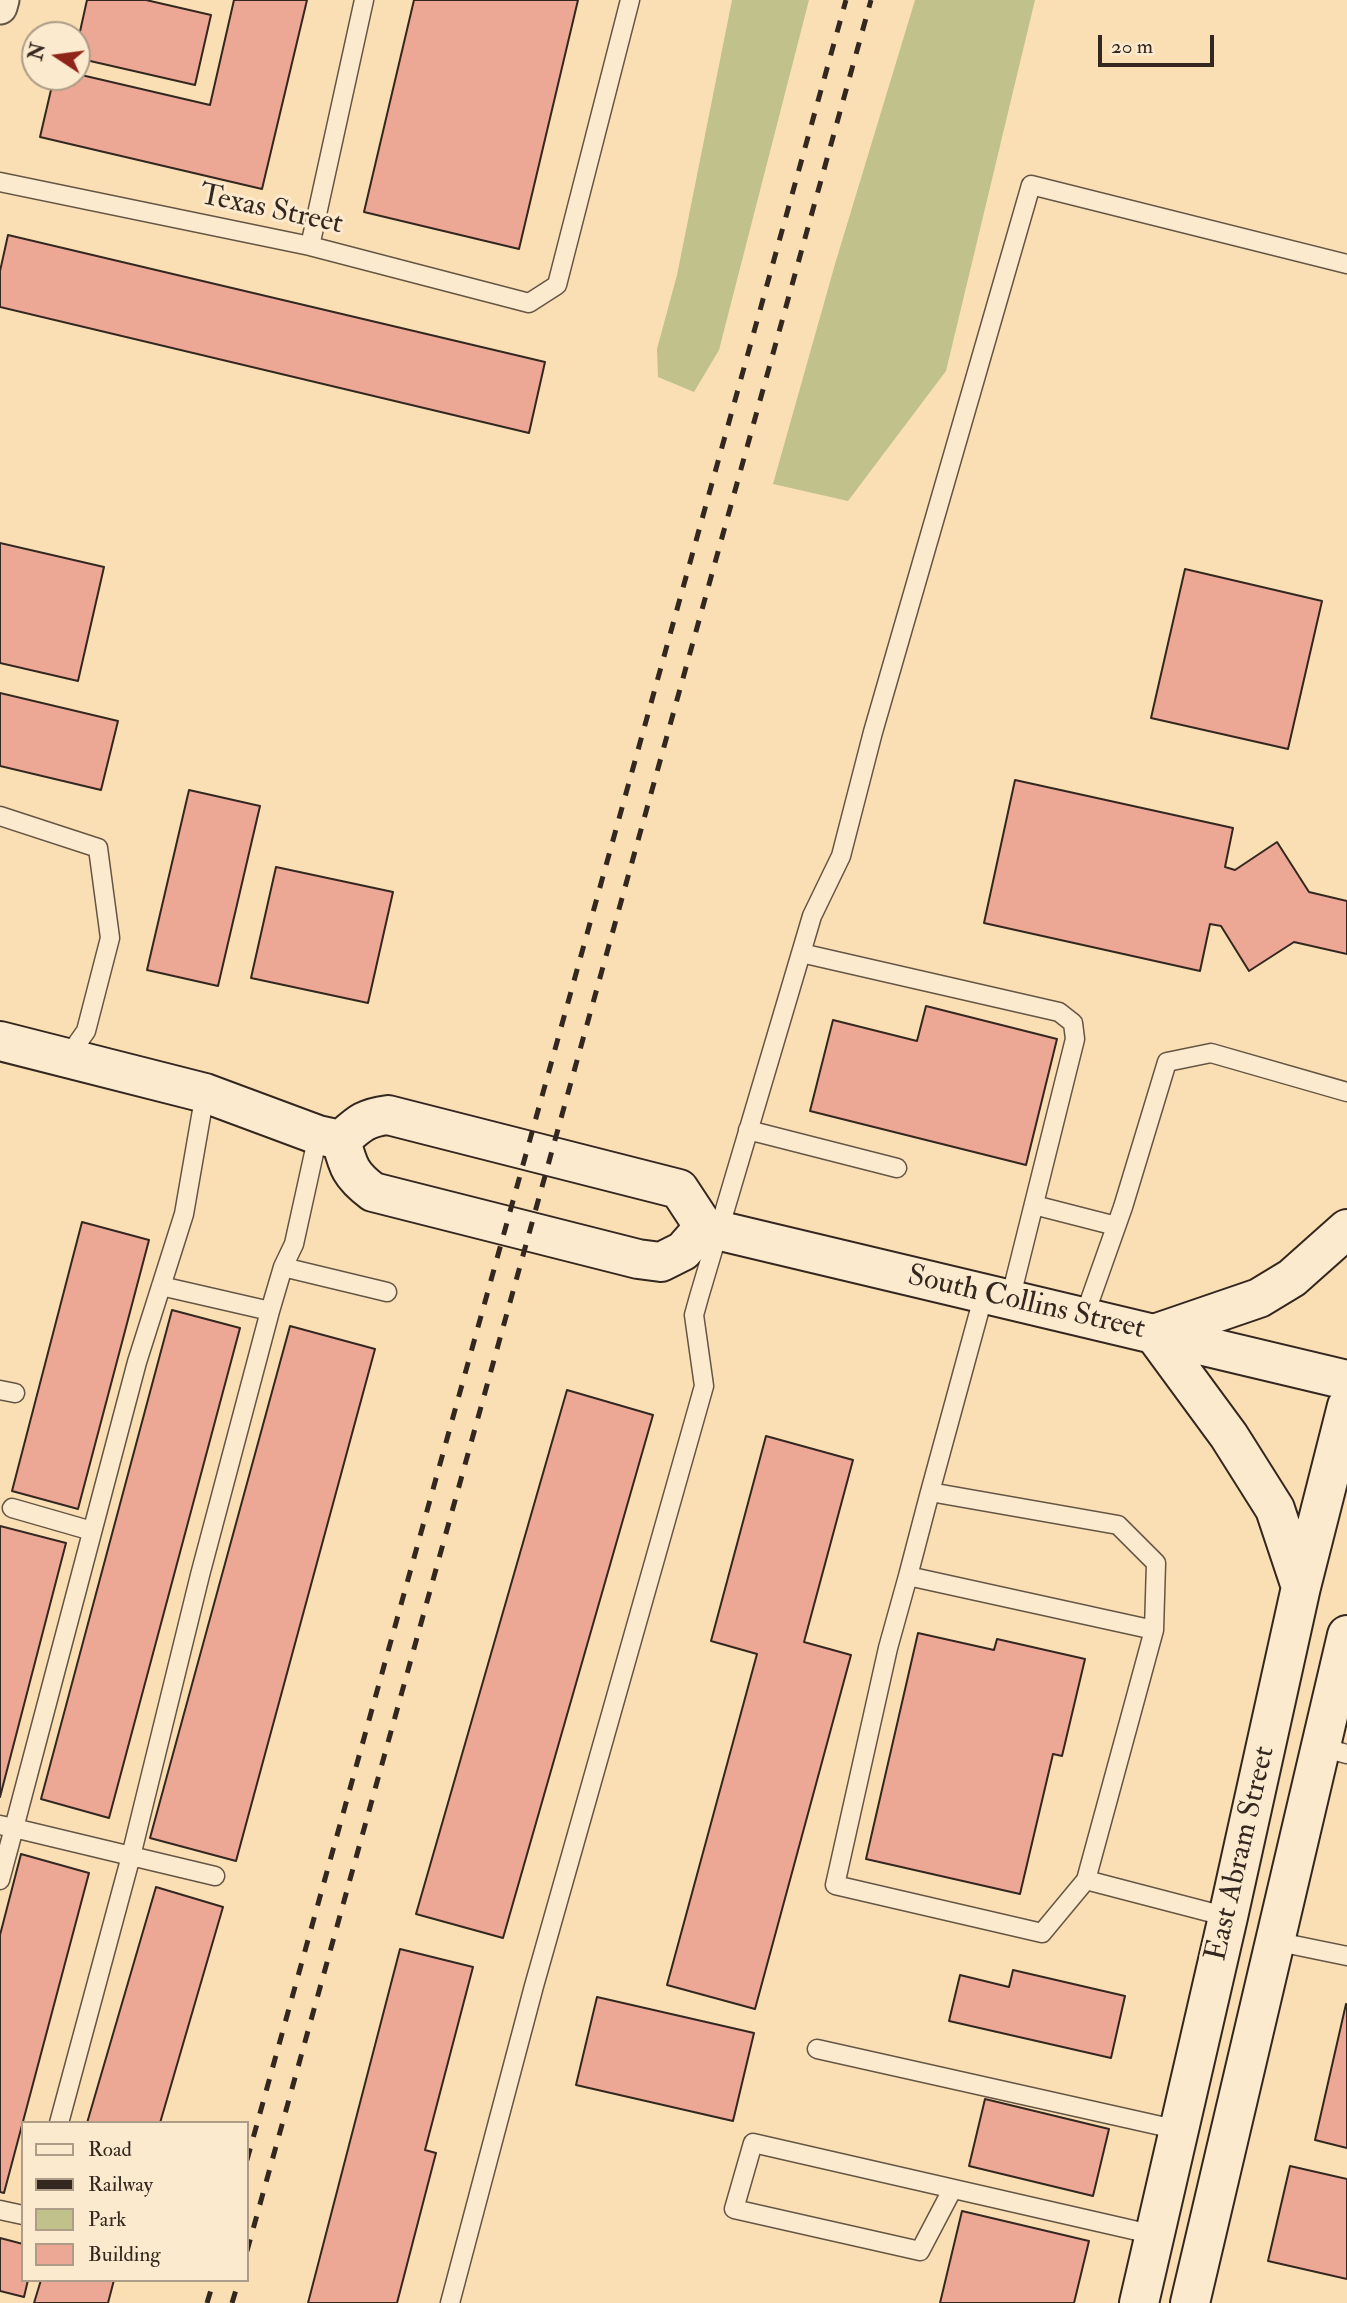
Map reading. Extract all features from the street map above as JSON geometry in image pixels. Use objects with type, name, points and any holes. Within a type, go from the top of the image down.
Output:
[{"type":"main road","points":[[0,1041],[205,1093],[329,1138],[356,1180],[373,1192],[638,1259],[661,1262],[683,1251],[711,1229],[678,1189],[388,1115],[370,1118],[329,1138]]},
{"type":"main road","name":"South Collins Street","points":[[711,1229],[1347,1380]]},
{"type":"main road","points":[[1301,1587],[1275,1509],[1229,1437],[1154,1334],[1259,1298],[1292,1278],[1347,1229]]},
{"type":"main road","name":"East Abram Street","points":[[1146,2302],[1155,2235],[1301,1587],[1347,1406]]},
{"type":"main road","name":"East Abram Street","points":[[1190,2303],[1274,1941],[1334,1750],[1347,1635]]},
{"type":"street","points":[[0,7],[2,0]]},
{"type":"lane","points":[[310,246],[364,0]]},
{"type":"lane","name":"Texas Street","points":[[0,182],[310,246],[529,303],[557,285],[630,0]]},
{"type":"lane","points":[[450,2303],[534,1986],[704,1386],[694,1315],[711,1229],[748,1130],[811,916],[841,856],[873,732],[1031,185],[1347,264]]},
{"type":"lane","points":[[0,816],[98,848],[110,938],[86,1031],[67,1058]]},
{"type":"lane","points":[[801,953],[1059,1012],[1073,1023],[1075,1039],[1034,1205],[997,1297],[930,1492],[888,1648],[835,1885],[1042,1933],[1086,1880],[1154,1630],[1156,1563],[1118,1525],[930,1492]]},
{"type":"lane","points":[[1084,1317],[1116,1226],[1167,1062],[1211,1053],[1347,1092]]},
{"type":"lane","points":[[0,1880],[7,1827],[92,1531],[137,1362],[184,1214],[205,1093]]},
{"type":"lane","points":[[748,1130],[897,1168]]},
{"type":"lane","points":[[60,2121],[131,1856],[200,1575],[270,1311],[329,1138]]},
{"type":"lane","points":[[1034,1205],[1116,1226]]},
{"type":"lane","points":[[283,1267],[387,1292]]},
{"type":"lane","points":[[161,1286],[270,1311]]},
{"type":"lane","points":[[12,1508],[92,1531]]},
{"type":"lane","points":[[908,1576],[1154,1630]]},
{"type":"lane","points":[[7,1827],[215,1876]]},
{"type":"lane","points":[[1086,1880],[1228,1917]]},
{"type":"lane","points":[[1274,1941],[1347,1956]]},
{"type":"lane","points":[[817,2049],[1179,2130]]},
{"type":"lane","points":[[952,2190],[920,2251],[734,2209],[753,2143],[1155,2235]]},
{"type":"lane","points":[[0,2210],[21,2215]]},
{"type":"green space","points":[[732,0],[809,0],[719,350],[694,392],[658,377],[657,349],[677,275]]},
{"type":"green space","points":[[915,0],[1035,0],[946,371],[848,501],[773,484],[835,264]]},
{"type":"building","points":[[87,0],[146,0],[211,15],[195,85],[91,61],[91,21],[82,21]]},
{"type":"building","points":[[234,0],[307,0],[262,189],[40,137],[51,91],[91,91],[91,77],[210,105]]},
{"type":"building","points":[[414,0],[578,0],[519,249],[364,212]]},
{"type":"building","points":[[8,235],[545,362],[529,433],[0,307],[0,271]]},
{"type":"building","points":[[0,543],[104,567],[78,681],[0,663]]},
{"type":"building","points":[[1185,569],[1322,601],[1288,749],[1151,718]]},
{"type":"building","points":[[0,693],[118,721],[101,790],[0,766]]},
{"type":"building","points":[[1015,780],[1233,828],[1225,867],[1235,870],[1277,842],[1309,892],[1347,901],[1347,954],[1294,942],[1249,971],[1221,926],[1210,924],[1200,971],[984,923]]},
{"type":"building","points":[[189,790],[260,806],[218,986],[147,970]]},
{"type":"building","points":[[276,867],[393,892],[368,1003],[251,978]]},
{"type":"building","points":[[926,1006],[1057,1039],[1026,1165],[810,1111],[833,1020],[917,1041]]},
{"type":"building","points":[[82,1222],[149,1240],[78,1509],[12,1491]]},
{"type":"building","points":[[172,1310],[240,1328],[109,1818],[41,1799]]},
{"type":"building","points":[[290,1326],[375,1349],[236,1861],[150,1838]]},
{"type":"building","points":[[567,1390],[653,1415],[503,1938],[416,1914]]},
{"type":"building","points":[[766,1436],[853,1460],[804,1642],[851,1655],[755,2009],[667,1985],[757,1654],[711,1641]]},
{"type":"building","points":[[0,1526],[66,1543],[0,1797]]},
{"type":"building","points":[[918,1633],[994,1650],[997,1639],[1085,1659],[1062,1756],[1053,1754],[1020,1894],[866,1859]]},
{"type":"building","points":[[21,1854],[89,1873],[4,2193],[0,2192],[0,1935]]},
{"type":"building","points":[[156,1887],[223,1907],[161,2121],[88,2121]]},
{"type":"building","points":[[400,1949],[473,1967],[425,2150],[436,2153],[397,2303],[308,2303]]},
{"type":"building","points":[[1013,1970],[1125,1996],[1111,2058],[949,2021],[960,1975],[1009,1987]]},
{"type":"building","points":[[597,1997],[754,2033],[733,2121],[576,2085]]},
{"type":"building","points":[[1347,2004],[1347,2148],[1315,2140]]},
{"type":"building","points":[[985,2099],[1109,2129],[1093,2196],[969,2166]]},
{"type":"building","points":[[1290,2166],[1347,2179],[1347,2279],[1268,2261]]},
{"type":"building","points":[[962,2211],[1089,2241],[1074,2303],[940,2303]]},
{"type":"building","points":[[0,2238],[21,2243],[21,2282],[28,2282],[24,2297],[0,2291]]},
{"type":"building","points":[[40,2282],[113,2282],[108,2303],[34,2303]]},
{"type":"railway","points":[[248,2156],[846,0]]},
{"type":"railway","points":[[248,2247],[871,0]]},
{"type":"railway","points":[[207,2303],[213,2282]]},
{"type":"railway","points":[[232,2303],[238,2282]]}]
